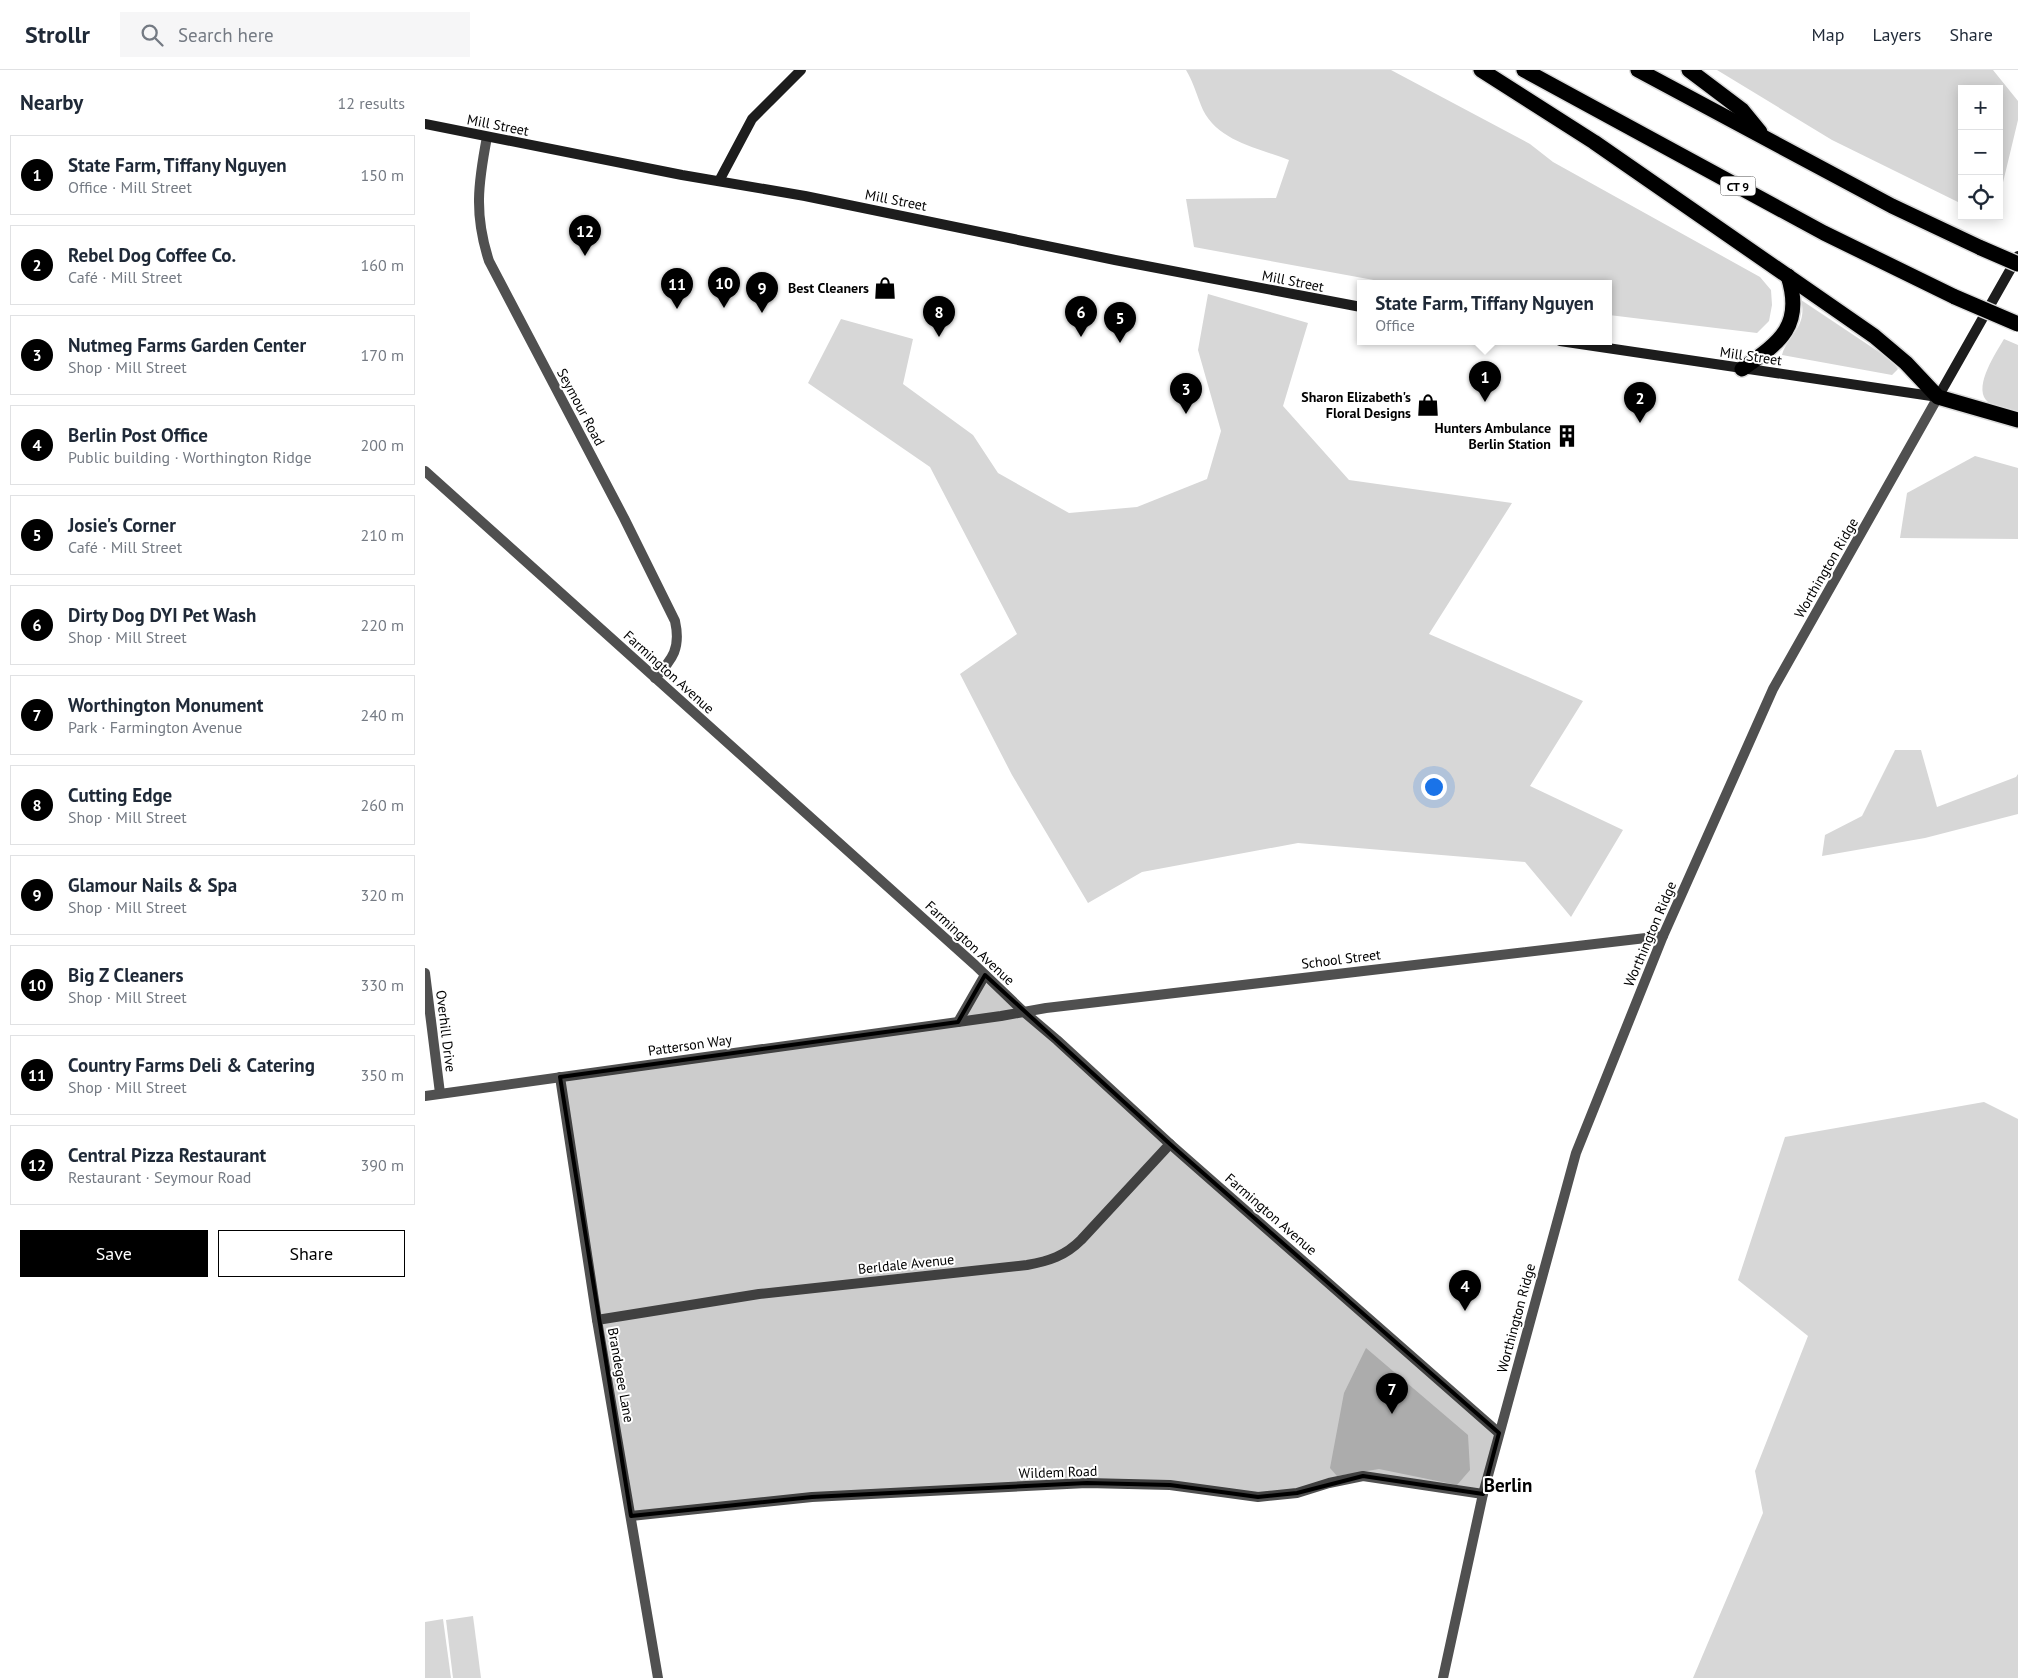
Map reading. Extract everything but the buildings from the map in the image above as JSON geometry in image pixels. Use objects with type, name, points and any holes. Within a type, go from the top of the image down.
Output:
[{"type":"highway","points":[[1481,70],[1594,142],[1888,347],[1938,397],[2018,420]]},
{"type":"highway","name":"CT 9","points":[[1524,70],[1824,233],[1955,297],[2018,324]]},
{"type":"highway","points":[[1639,70],[1892,206],[2018,264]]},
{"type":"highway","points":[[1689,70],[1742,110],[1765,139]]},
{"type":"highway","points":[[1742,369],[1775,343],[1791,322],[1794,302],[1788,276]]},
{"type":"main road","points":[[719,181],[752,118],[801,70]]},
{"type":"main road","name":"Mill Street","points":[[425,124],[805,196],[1115,260],[1357,306]]},
{"type":"main road","name":"Worthington Ridge","points":[[1938,397],[2018,256]]},
{"type":"main road","name":"Mill Street","points":[[1586,345],[1938,397]]},
{"type":"street","name":"Seymour Road","points":[[487,137],[479,186],[478,211],[481,237],[489,261],[624,518],[675,621],[678,635],[676,651],[668,665],[655,678]]},
{"type":"street","name":"Worthington Ridge","points":[[1443,1678],[1483,1494],[1576,1153],[1663,936],[1773,689],[1938,397]]},
{"type":"street","name":"Farmington Avenue","points":[[425,471],[1170,1144],[1499,1433]]},
{"type":"street","name":"School Street","points":[[1023,1012],[1663,936]]},
{"type":"street","name":"Overhill Drive","points":[[425,973],[440,1093]]},
{"type":"street","points":[[959,1022],[985,975]]},
{"type":"street","name":"Patterson Way","points":[[425,1096],[1023,1012]]},
{"type":"street","name":"Brandegee Lane","points":[[560,1077],[597,1320],[658,1678]]},
{"type":"street","name":"Berldale Avenue","points":[[597,1320],[759,1294],[1027,1265],[1058,1258],[1071,1250],[1081,1240],[1170,1144]]},
{"type":"street","name":"Wildem Road","points":[[631,1516],[812,1497],[1087,1483],[1169,1485],[1258,1498],[1297,1493],[1329,1483],[1363,1476],[1483,1494]]},
{"type":"highlighted area","points":[[985,975],[1170,1144],[1499,1433],[1483,1494],[1363,1476],[1297,1493],[1258,1497],[1170,1485],[1087,1483],[812,1497],[631,1516],[560,1077],[958,1022]]},
{"type":"shaded area","points":[[1186,70],[1391,70],[1530,144],[1553,162],[1760,277],[1771,290],[1772,305],[1769,321],[1757,333],[1612,315],[1612,280],[1374,280],[1194,247],[1186,199],[1276,198],[1289,160],[1229,137],[1219,130],[1203,110]]},
{"type":"shaded area","points":[[1717,70],[1993,70],[2018,101],[2018,120],[2003,182],[2003,85],[1958,85],[1958,202],[1832,140]]},
{"type":"shaded area","points":[[1208,294],[1308,323],[1283,406],[1349,480],[1512,503],[1429,634],[1583,701],[1530,786],[1623,830],[1571,917],[1525,862],[1298,843],[1142,872],[1088,903],[1012,775],[960,674],[1017,634],[930,467],[808,383],[841,319],[913,339],[903,384],[973,435],[998,473],[1069,513],[1137,507],[1207,479],[1221,431],[1198,350]]},
{"type":"shaded area","points":[[1801,300],[1891,360],[1898,369],[1892,375],[1782,355],[1800,324],[1802,317]]},
{"type":"shaded area","points":[[2004,339],[2018,345],[2018,412],[2001,409],[1989,403],[1983,394],[1984,378],[1987,369]]},
{"type":"shaded area","points":[[1975,456],[2018,468],[2018,539],[1900,538],[1907,493]]},
{"type":"shaded area","points":[[1895,750],[1921,750],[1937,807],[2016,777],[2018,774],[2018,814],[1925,838],[1822,856],[1825,835],[1862,816]]},
{"type":"shaded area","points":[[1984,1102],[2018,1119],[2018,1678],[1693,1678],[1763,1513],[1755,1471],[1808,1336],[1738,1280],[1785,1137]]},
{"type":"shaded area","points":[[1366,1348],[1468,1435],[1470,1470],[1457,1485],[1379,1469],[1337,1476],[1330,1468],[1344,1393]]},
{"type":"shaded area","points":[[473,1616],[481,1678],[453,1678],[446,1620]]},
{"type":"shaded area","points":[[443,1619],[451,1678],[425,1678],[425,1622]]},
{"type":"place","name":"Central Pizza Restaurant","points":[[585,256]]},
{"type":"place","name":"Best Cleaners","points":[[885,288]]},
{"type":"place","name":"Big Z Cleaners","points":[[724,308]]},
{"type":"place","name":"Country Farms Deli & Catering","points":[[677,309]]},
{"type":"place","name":"Glamour Nails & Spa","points":[[762,313]]},
{"type":"place","name":"Cutting Edge","points":[[939,337]]},
{"type":"place","name":"Dirty Dog DYI Pet Wash","points":[[1081,337]]},
{"type":"place","name":"Josie's Corner","points":[[1120,343]]},
{"type":"place","name":"State Farm, Tiffany Nguyen","points":[[1485,402]]},
{"type":"place","name":"Sharon Elizabeth's Floral Designs","points":[[1428,405]]},
{"type":"place","name":"Nutmeg Farms Garden Center","points":[[1186,414]]},
{"type":"place","name":"Rebel Dog Coffee Co.","points":[[1640,423]]},
{"type":"place","name":"Hunters Ambulance Berlin Station","points":[[1567,436]]},
{"type":"place","name":"Berlin Post Office","points":[[1465,1311]]},
{"type":"place","name":"Worthington Monument","points":[[1392,1414]]},
{"type":"district","name":"Berlin","points":[[1508,1485]]}]
